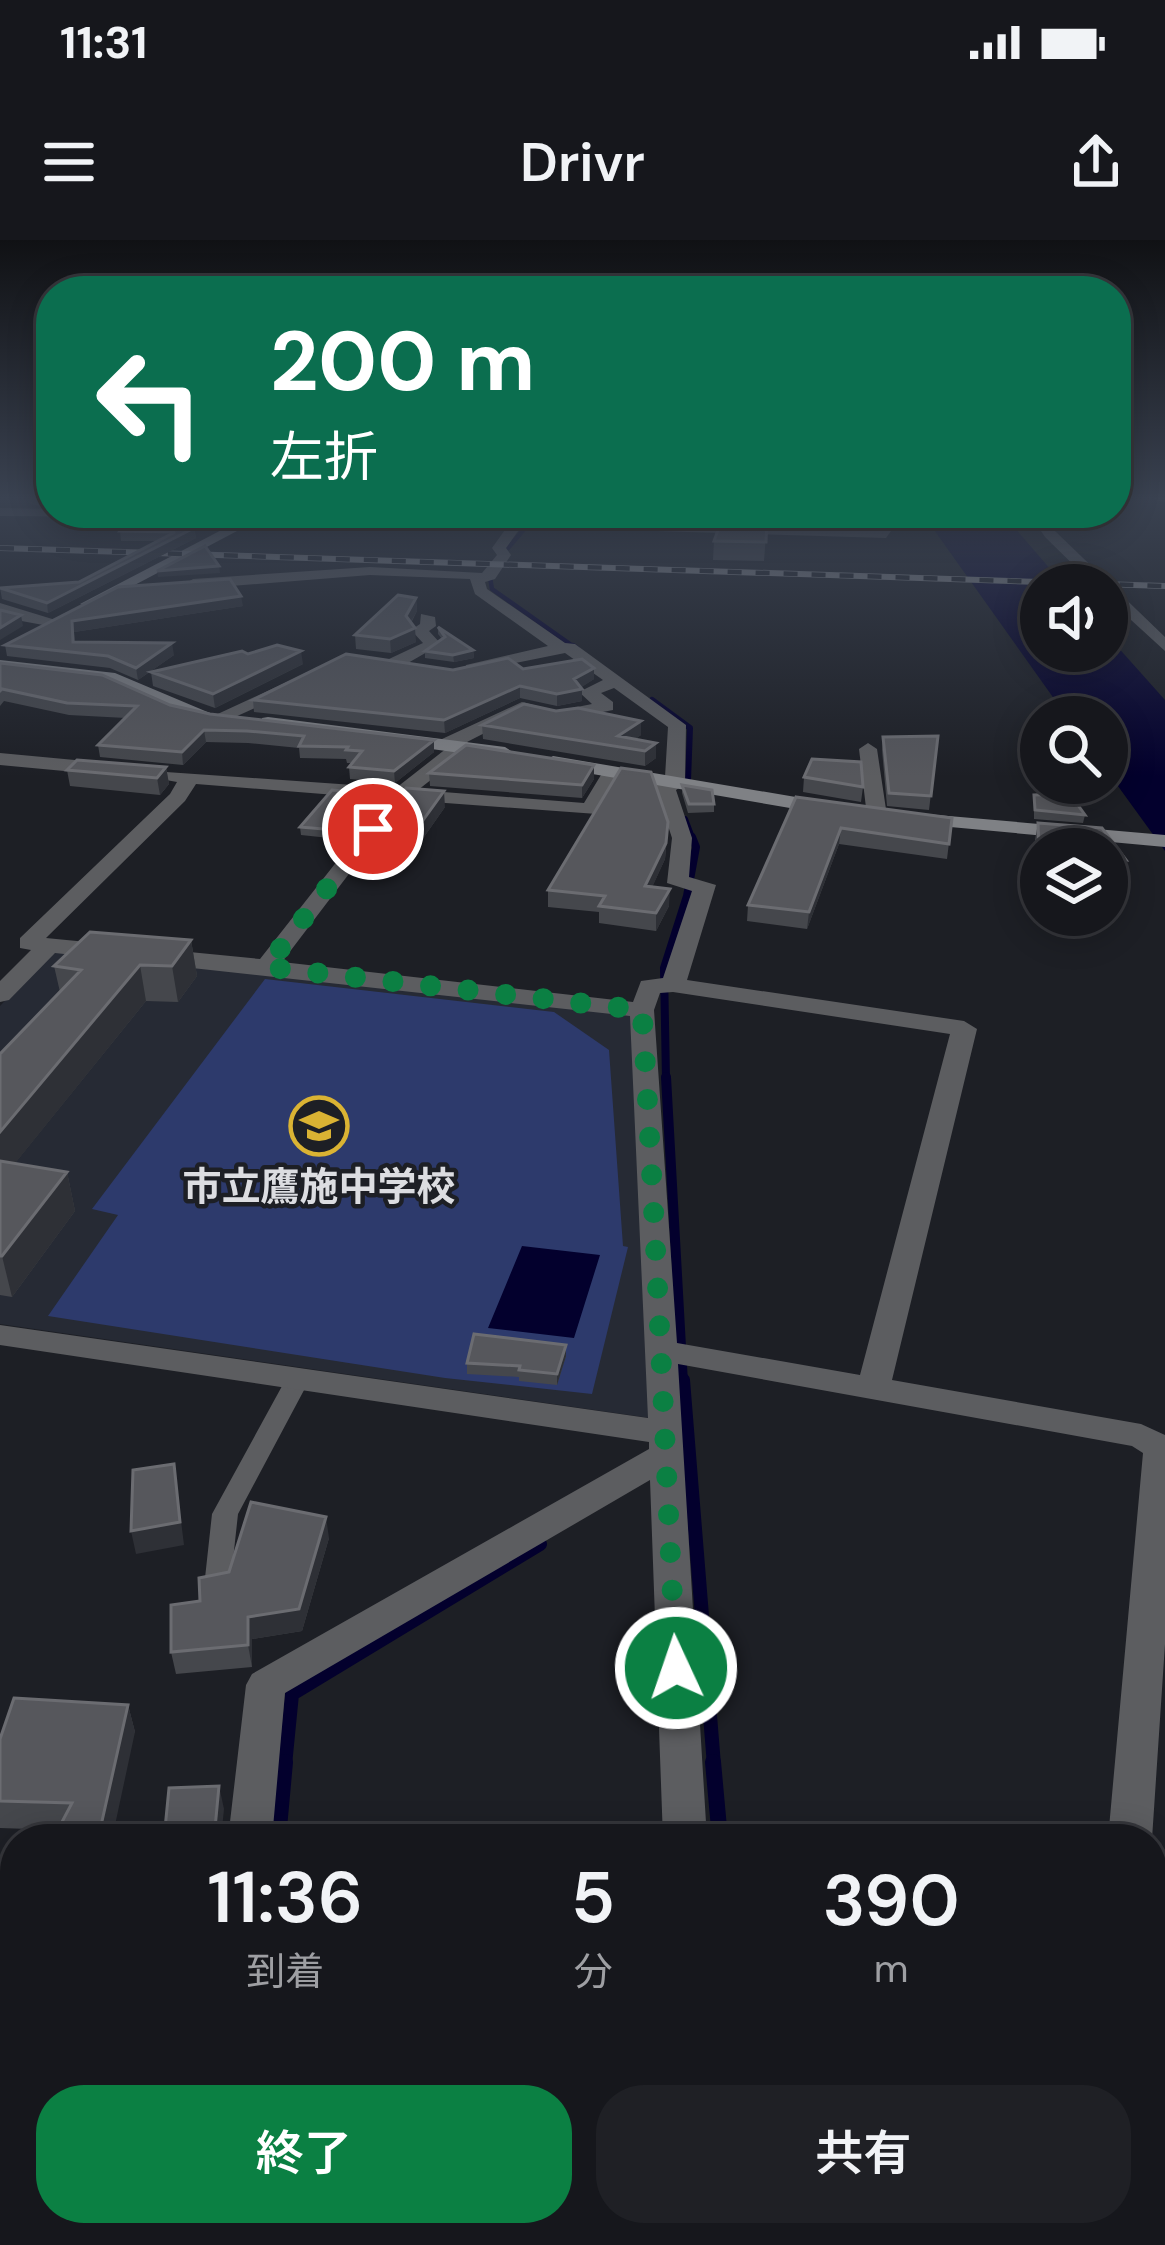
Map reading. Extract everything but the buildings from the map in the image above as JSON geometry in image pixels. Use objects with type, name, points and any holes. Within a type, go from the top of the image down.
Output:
[{"type":"main road","points":[[18,640],[115,591]]},
{"type":"main road","points":[[0,665],[109,677],[180,709],[218,718],[455,744],[877,816],[1165,841]]},
{"type":"street","points":[[480,591],[561,648]]},
{"type":"street","points":[[0,608],[2,613],[54,622]]},
{"type":"street","points":[[1128,610],[1165,646]]},
{"type":"street","points":[[427,617],[428,626],[419,630],[441,662]]},
{"type":"street","points":[[441,662],[386,662],[441,662],[569,648],[677,725],[670,784],[682,838],[678,883],[705,885],[673,985]]},
{"type":"street","points":[[218,718],[309,677]]},
{"type":"street","points":[[266,967],[400,794],[455,744],[522,707],[557,716],[607,706],[588,692],[615,681]]},
{"type":"street","points":[[868,748],[877,816]]},
{"type":"street","points":[[0,759],[119,770]]},
{"type":"street","points":[[142,773],[590,810],[611,773]]},
{"type":"street","points":[[190,777],[178,797],[28,943],[642,1010]]},
{"type":"street","points":[[0,995],[50,945]]},
{"type":"street","points":[[684,1824],[664,1444],[664,1351],[642,1010],[650,986],[673,985],[964,1029],[874,1389]]},
{"type":"street","points":[[0,1334],[299,1378],[664,1444]]},
{"type":"street","points":[[664,1351],[1141,1436],[1161,1448],[1131,1824]]},
{"type":"street","points":[[252,1824],[266,1685],[664,1444]]},
{"type":"lane","points":[[218,1578],[225,1514],[299,1378]]},
{"type":"shaded area","points":[[977,591],[1020,591],[1020,651]]},
{"type":"shaded area","points":[[1128,659],[1165,700],[1165,851],[1128,800],[1128,696],[1052,696],[1035,672],[1128,672]]},
{"type":"shaded area","name":"市立鷹施中学校","points":[[53,949],[632,1015],[650,1418],[0,1324],[0,1006]]},
{"type":"shaded area","name":"市立鷹施中学校","points":[[265,979],[554,1012],[609,1050],[623,1246],[628,1247],[592,1394],[445,1378],[48,1316],[118,1215],[92,1209]]},
{"type":"shaded area","points":[[522,1246],[600,1255],[574,1338],[488,1328]]},
{"type":"waterway","points":[[494,591],[577,649],[573,646]]},
{"type":"waterway","points":[[652,700],[690,728],[688,780]]},
{"type":"waterway","points":[[685,819],[693,840]]},
{"type":"waterway","points":[[666,1080],[664,968],[687,896],[696,847],[692,837]]},
{"type":"waterway","points":[[666,1077],[683,1383]]},
{"type":"waterway","points":[[683,1380],[714,1765]]},
{"type":"waterway","points":[[285,1765],[292,1694],[540,1544]]},
{"type":"waterway","points":[[279,1824],[285,1762]]},
{"type":"waterway","points":[[713,1762],[719,1824]]},
{"type":"place","name":"市立鷹施中学校","points":[[319,1126]]},
{"type":"route","points":[[373,829],[266,967],[642,1010],[664,1351],[662,1432],[676,1668]]}]
